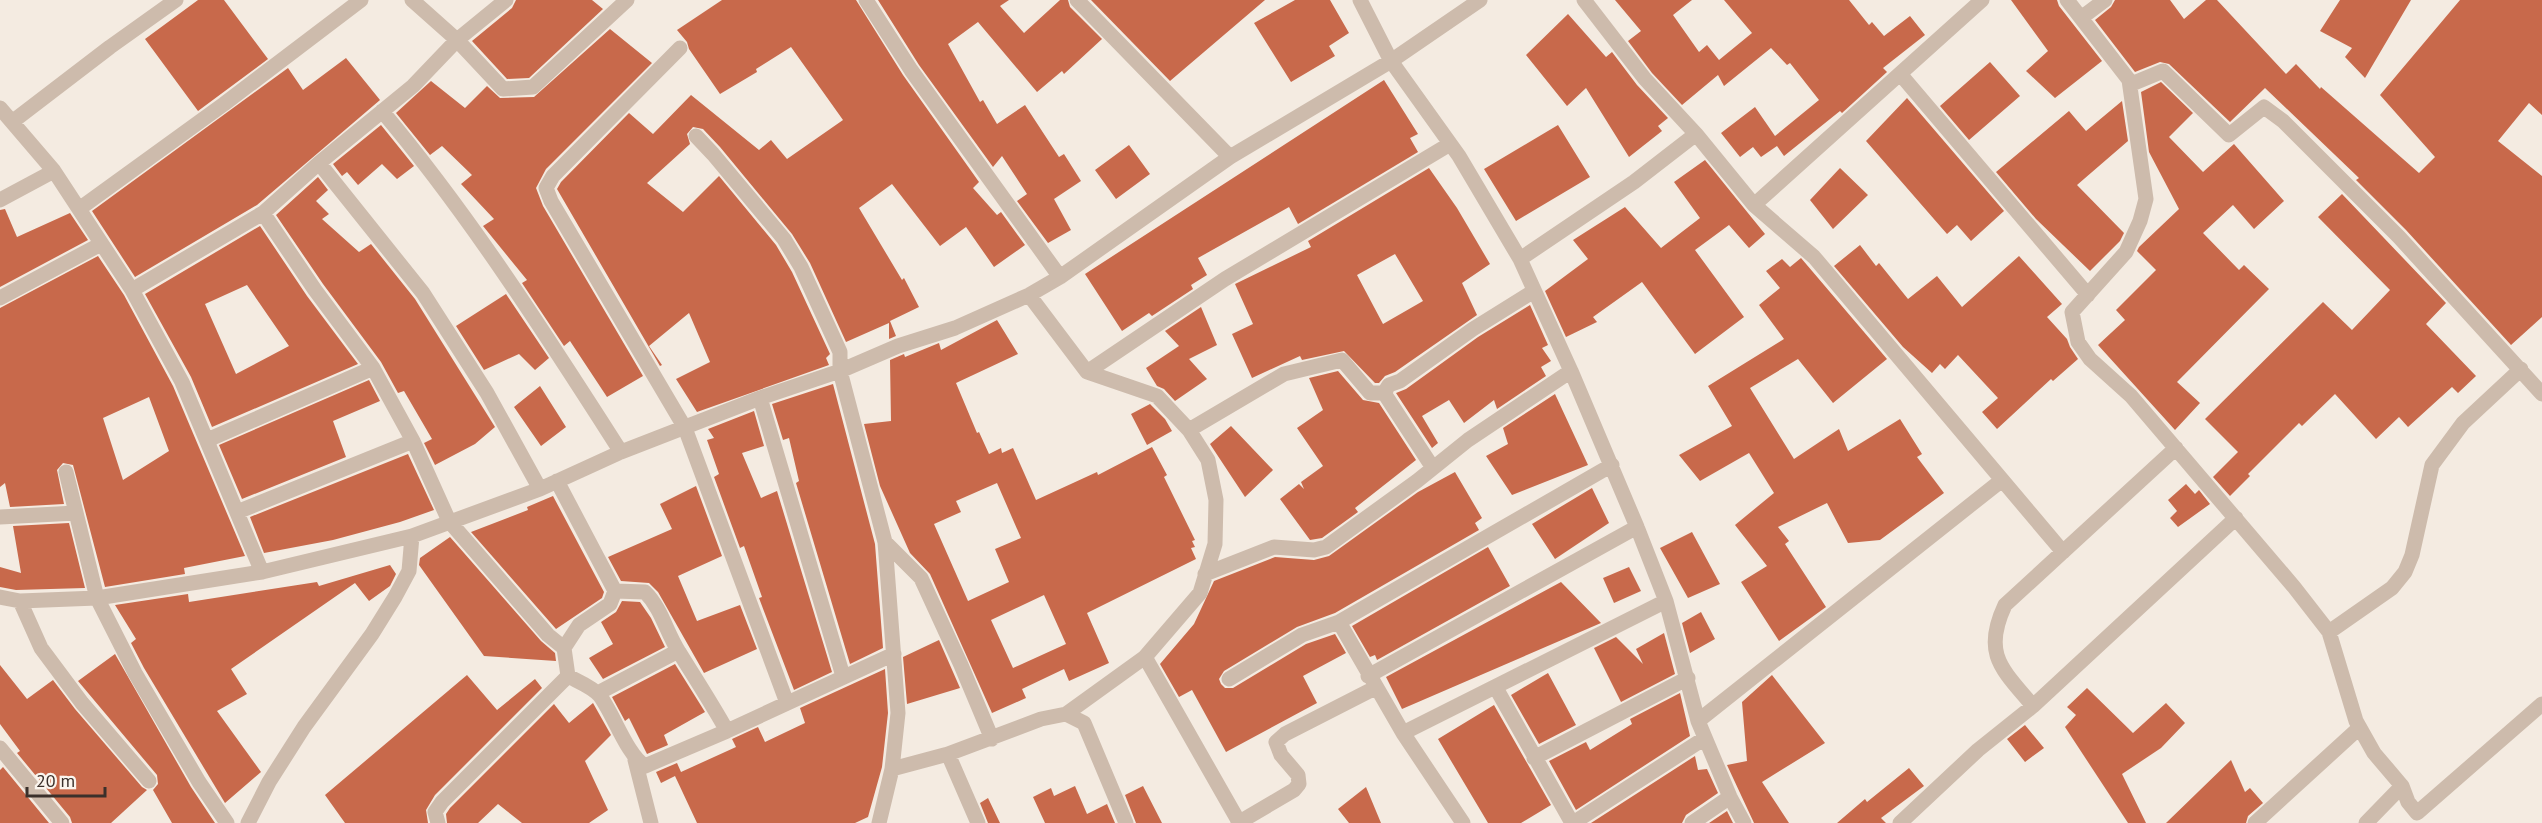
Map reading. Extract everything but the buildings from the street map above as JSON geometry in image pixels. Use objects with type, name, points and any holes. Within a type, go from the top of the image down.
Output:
[{"type":"street","points":[[12,122],[176,0]]},
{"type":"street","points":[[79,209],[224,104],[360,0]]},
{"type":"street","points":[[411,0],[457,40],[503,89],[533,87],[627,0]]},
{"type":"street","points":[[132,290],[263,213],[424,76],[457,40],[506,0]]},
{"type":"street","points":[[866,0],[911,70],[1060,277]]},
{"type":"street","points":[[1077,0],[1230,157]]},
{"type":"street","points":[[1360,0],[1391,61],[1450,144],[1520,259],[1571,371],[1637,527],[1665,601],[1698,721],[1730,797],[1744,823]]},
{"type":"street","points":[[0,597],[20,601],[97,598],[262,572],[412,536],[540,489],[621,452],[760,398],[840,371],[898,346],[955,328],[1029,295],[1060,277],[1230,157],[1391,61],[1480,0]]},
{"type":"street","points":[[1584,0],[1646,79],[1696,134],[1754,204],[1814,257],[2063,552]]},
{"type":"street","points":[[1754,204],[1901,75],[1915,59],[1982,0]]},
{"type":"street","points":[[2067,0],[2129,80],[2134,83],[2163,71],[2229,135],[2264,107],[2283,121],[2379,217],[2542,394]]},
{"type":"street","points":[[2081,18],[2105,0]]},
{"type":"street","points":[[680,48],[554,176],[546,188],[551,201],[685,429],[787,703]]},
{"type":"street","points":[[1901,75],[2088,295]]},
{"type":"street","points":[[2129,80],[2146,199],[2140,221],[2126,252],[2072,312],[2078,342],[2090,358],[2131,396],[2236,518],[2329,632],[2359,728],[2374,753],[2402,786],[2408,802],[2421,818],[2542,704]]},
{"type":"street","points":[[0,108],[54,171],[132,290],[182,382],[262,572]]},
{"type":"street","points":[[382,111],[425,162],[494,260],[621,452]]},
{"type":"street","points":[[1520,259],[1634,182],[1696,134]]},
{"type":"street","points":[[696,136],[784,238],[801,267],[840,352],[840,371],[885,542],[894,654],[898,713],[892,769],[877,822]]},
{"type":"street","points":[[1087,372],[1225,279],[1450,144]]},
{"type":"street","points":[[319,164],[423,293],[487,393],[540,489]]},
{"type":"street","points":[[0,200],[54,171]]},
{"type":"street","points":[[263,213],[315,290],[373,368],[413,441],[449,521],[548,635],[564,648]]},
{"type":"street","points":[[0,298],[101,244]]},
{"type":"street","points":[[1384,393],[1389,385],[1400,381],[1473,329],[1534,291]]},
{"type":"street","points":[[892,769],[948,754],[1041,719],[1066,714],[1145,657],[1200,593],[1215,544],[1215,500],[1208,460],[1189,430],[1157,396],[1087,372],[1029,295]]},
{"type":"street","points":[[1189,430],[1284,374],[1342,360],[1370,393],[1384,393]]},
{"type":"street","points":[[209,443],[212,438],[373,368]]},
{"type":"street","points":[[2329,632],[2392,588],[2405,572],[2412,555],[2432,465],[2463,423],[2521,369]]},
{"type":"street","points":[[1205,574],[1274,547],[1314,550],[1326,547],[1468,440],[1571,371]]},
{"type":"street","points":[[1384,393],[1433,468]]},
{"type":"street","points":[[760,398],[843,676]]},
{"type":"street","points":[[237,512],[413,441]]},
{"type":"street","points":[[2033,706],[2002,669],[1993,643],[1996,624],[2005,605],[2176,448]]},
{"type":"street","points":[[1229,679],[1302,635],[1339,622],[1612,465]]},
{"type":"street","points":[[66,472],[97,598],[135,673],[199,782],[227,823]]},
{"type":"street","points":[[1698,721],[2002,480]]},
{"type":"street","points":[[557,481],[615,591],[610,604],[579,624],[564,648],[568,676]]},
{"type":"street","points":[[0,517],[76,513]]},
{"type":"street","points":[[1900,823],[1978,750],[2033,706],[2236,518]]},
{"type":"street","points":[[1145,657],[1238,823],[1294,790],[1299,784],[1298,774],[1281,755],[1276,742],[1285,734],[1637,527]]},
{"type":"street","points":[[248,823],[269,782],[304,727],[372,634],[395,597],[409,571],[412,536]]},
{"type":"street","points":[[885,542],[921,578],[962,665],[992,739]]},
{"type":"street","points":[[615,591],[645,591],[655,602],[678,651],[727,731]]},
{"type":"street","points":[[20,601],[41,648],[82,703],[149,781]]},
{"type":"street","points":[[1402,733],[1496,688],[1665,601]]},
{"type":"street","points":[[1339,622],[1402,733],[1463,823]]},
{"type":"street","points":[[598,693],[678,651]]},
{"type":"street","points":[[635,760],[645,766],[894,654]]},
{"type":"street","points":[[568,676],[598,693],[625,737],[635,760],[651,823]]},
{"type":"street","points":[[438,823],[435,812],[442,802],[568,676]]},
{"type":"street","points":[[1534,758],[1688,678]]},
{"type":"street","points":[[1496,688],[1572,823],[1705,738]]},
{"type":"street","points":[[1066,714],[1084,723],[1126,823]]},
{"type":"street","points":[[2254,823],[2359,728]]},
{"type":"street","points":[[0,748],[62,823]]},
{"type":"street","points":[[948,754],[976,822]]},
{"type":"street","points":[[2366,823],[2402,786]]},
{"type":"street","points":[[1692,823],[1730,797]]}]
